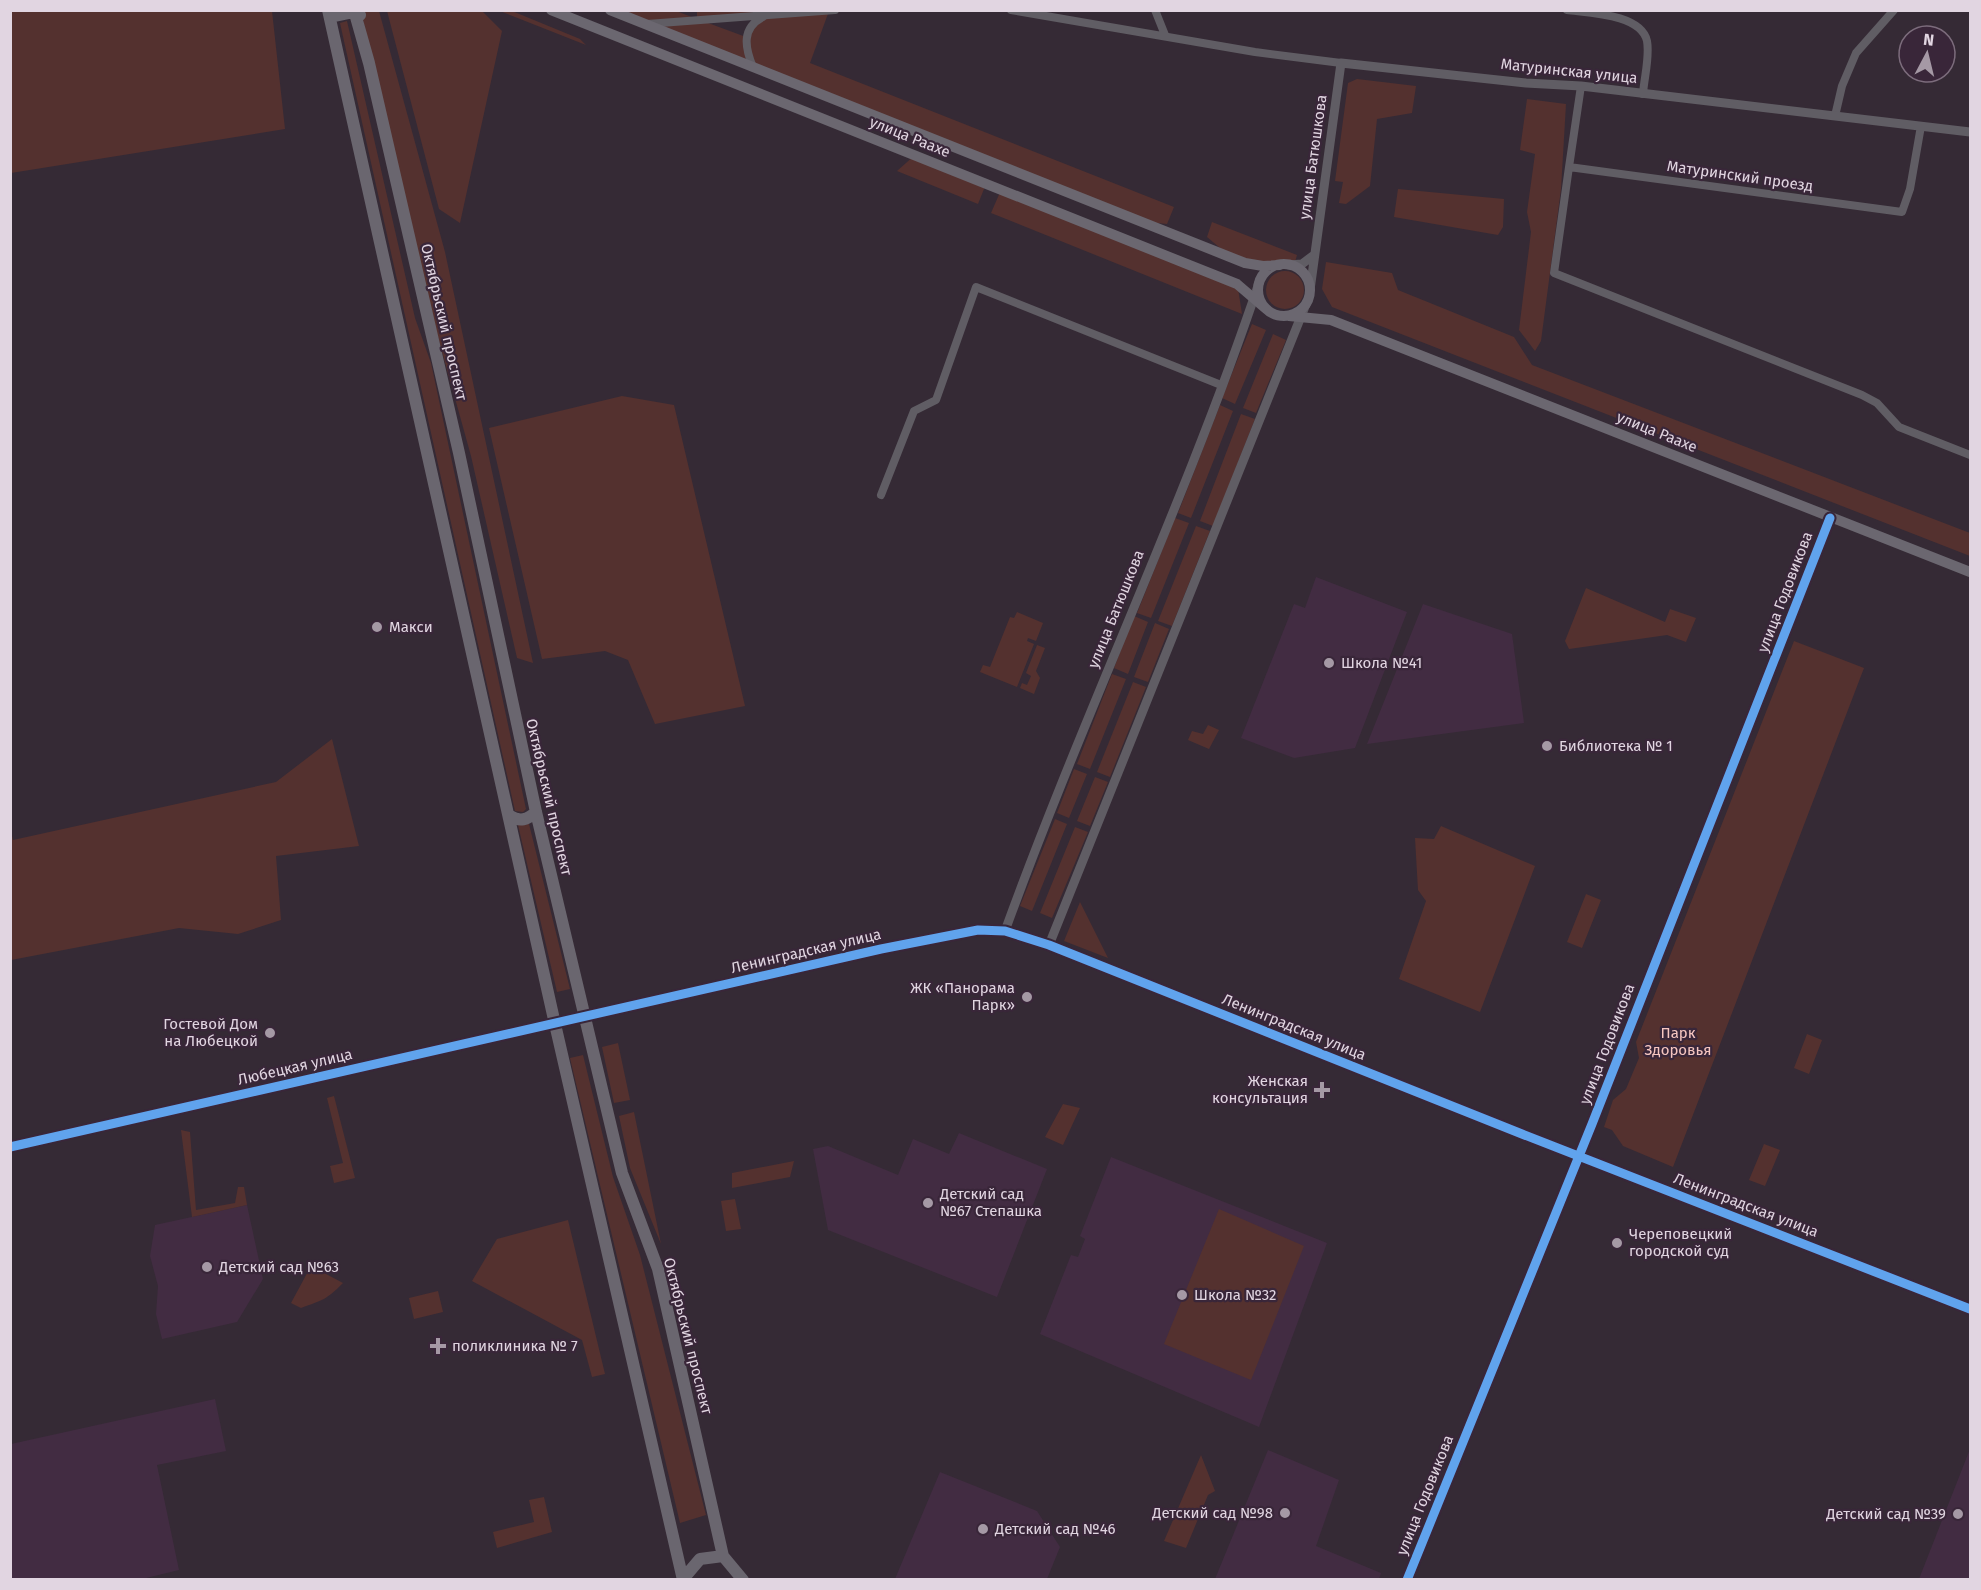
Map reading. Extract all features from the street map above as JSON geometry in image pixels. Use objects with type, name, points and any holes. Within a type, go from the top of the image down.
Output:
[{"type":"main road","name":"улица Раахе","points":[[551,10],[1237,284],[1265,308]]},
{"type":"main road","name":"улица Раахе","points":[[610,10],[1245,263],[1263,266],[1285,265]]},
{"type":"main road","points":[[354,11],[329,14],[555,1024],[683,1579]]},
{"type":"main road","name":"Октябрьский проспект","points":[[354,11],[364,19],[383,92],[379,105],[459,453],[536,812],[622,1173],[658,1269],[723,1556],[743,1580]]},
{"type":"main road","points":[[1310,290],[1306,304],[1289,316],[1274,314],[1265,308],[1260,299],[1259,283],[1267,271],[1285,265],[1304,274],[1310,290],[1316,308],[1331,320]]},
{"type":"main road","name":"улица Раахе","points":[[1289,316],[1331,320],[1971,572]]},
{"type":"main road","points":[[510,816],[517,820],[528,819],[536,812]]},
{"type":"main road","points":[[683,1579],[700,1559],[723,1556]]},
{"type":"street","points":[[646,24],[834,10]]},
{"type":"street","name":"Матуринская улица","points":[[1011,10],[1255,52],[1341,63],[1535,84],[1581,86],[1971,132]]},
{"type":"street","points":[[1155,10],[1165,35]]},
{"type":"street","points":[[1567,10],[1610,16],[1639,28],[1648,45],[1643,94]]},
{"type":"street","points":[[1835,116],[1842,86],[1856,53],[1894,10]]},
{"type":"street","points":[[753,67],[747,52],[746,38],[750,26],[766,15]]},
{"type":"street","name":"улица Батюшкова","points":[[1310,290],[1341,63]]},
{"type":"street","points":[[1581,86],[1554,273],[1862,395],[1877,403],[1899,427],[1971,455]]},
{"type":"street","name":"Матуринский проезд","points":[[1569,167],[1902,212],[1910,189],[1921,126]]},
{"type":"street","points":[[1285,265],[1302,264],[1314,255]]},
{"type":"street","name":"улица Батюшкова","points":[[1005,931],[1063,777],[1221,385],[1259,283]]},
{"type":"street","points":[[881,495],[914,411],[936,400],[976,287],[1221,385]]},
{"type":"street","points":[[1049,945],[1306,304]]},
{"type":"street","name":"улица Годовикова","points":[[1407,1580],[1579,1157],[1830,518]]},
{"type":"street","name":"Ленинградская улица","points":[[586,1017],[881,949],[978,930],[1005,931],[1049,945],[1579,1157],[1971,1309]]},
{"type":"street","name":"Любецкая улица","points":[[10,1147],[586,1017]]},
{"type":"shaded area","name":"Школа №41","points":[[1316,577],[1407,612],[1355,748],[1294,758],[1241,738],[1294,604],[1305,608]]},
{"type":"shaded area","points":[[1423,604],[1512,634],[1524,723],[1367,744]]},
{"type":"shaded area","name":"Детский сад №67 Степашка","points":[[959,1133],[1047,1169],[997,1297],[828,1230],[813,1149],[828,1146],[898,1175],[913,1139],[949,1154]]},
{"type":"shaded area","name":"Школа №32","points":[[1111,1157],[1327,1243],[1259,1427],[1040,1334],[1071,1255],[1078,1257],[1085,1239],[1080,1236]]},
{"type":"shaded area","name":"Детский сад №63","points":[[247,1205],[263,1279],[237,1322],[162,1339],[156,1314],[158,1286],[150,1256],[155,1225]]},
{"type":"shaded area","points":[[215,1399],[226,1451],[157,1465],[179,1570],[138,1580],[11,1579],[11,1444]]},
{"type":"shaded area","name":"Детский сад №39","points":[[1970,1449],[1970,1579],[1919,1579]]},
{"type":"shaded area","name":"Детский сад №98","points":[[1268,1450],[1339,1480],[1316,1546],[1381,1573],[1379,1579],[1215,1579]]},
{"type":"shaded area","name":"Детский сад №46","points":[[940,1472],[1037,1511],[1060,1547],[1047,1579],[895,1579]]},
{"type":"green space","points":[[11,10],[272,11],[285,129],[11,173]]},
{"type":"green space","points":[[361,11],[379,11],[445,252],[533,663],[517,658],[471,456],[423,283]]},
{"type":"green space","points":[[387,11],[482,11],[502,31],[460,223],[439,209]]},
{"type":"green space","points":[[500,11],[512,11],[580,39],[586,45]]},
{"type":"green space","points":[[610,11],[676,11],[697,19],[697,11],[768,11],[767,15],[829,11],[810,63],[1174,207],[1167,224],[1138,221]],"holes":[[[764,16],[746,37],[700,20]]]},
{"type":"green space","points":[[347,21],[415,318],[431,363],[526,809],[523,812],[515,811],[340,23]]},
{"type":"green space","points":[[1357,79],[1416,86],[1412,113],[1377,119],[1370,186],[1346,204],[1339,203],[1343,182],[1335,181],[1348,83]]},
{"type":"green space","points":[[1527,99],[1566,104],[1561,189],[1541,341],[1535,351],[1519,330],[1531,232],[1527,212],[1535,154],[1520,150]]},
{"type":"green space","points":[[915,155],[986,184],[978,204],[897,171]]},
{"type":"green space","points":[[1398,189],[1504,199],[1503,227],[1498,235],[1394,217]]},
{"type":"green space","points":[[1001,190],[1237,282],[1242,314],[991,213]]},
{"type":"green space","points":[[1212,222],[1297,255],[1294,266],[1232,258],[1207,237]]},
{"type":"green space","points":[[1326,262],[1392,273],[1398,290],[1514,337],[1532,365],[1970,533],[1970,556],[1332,307],[1322,289]]},
{"type":"green space","points":[[1285,271],[1292,272],[1298,277],[1303,283],[1303,297],[1298,303],[1292,308],[1285,309],[1278,308],[1272,303],[1267,297],[1266,290],[1267,283],[1272,277],[1278,272]]},
{"type":"green space","points":[[1252,324],[1266,330],[1235,404],[1222,398]]},
{"type":"green space","points":[[1273,334],[1286,340],[1256,413],[1243,408]]},
{"type":"green space","points":[[622,396],[674,405],[745,706],[655,724],[628,660],[605,651],[542,659],[489,428]]},
{"type":"green space","points":[[1220,405],[1233,411],[1191,518],[1178,513]]},
{"type":"green space","points":[[1241,414],[1255,419],[1213,526],[1200,521]]},
{"type":"green space","points":[[1175,518],[1189,523],[1151,618],[1137,613]]},
{"type":"green space","points":[[1196,526],[1210,531],[1172,626],[1158,621]]},
{"type":"green space","points":[[1586,588],[1665,622],[1670,609],[1696,618],[1686,642],[1667,635],[1569,649],[1565,641]]},
{"type":"green space","points":[[1017,612],[1043,623],[1036,641],[1028,638],[1027,641],[1034,644],[1017,687],[980,672],[983,665],[990,667],[1010,617],[1014,618]]},
{"type":"green space","points":[[1134,616],[1148,622],[1128,674],[1114,668]]},
{"type":"green space","points":[[1155,623],[1169,629],[1148,682],[1134,677]]},
{"type":"green space","name":"Парк Здоровья","points":[[1794,641],[1864,668],[1673,1167],[1623,1146],[1612,1130],[1604,1127],[1613,1100],[1626,1089],[1639,1058],[1636,1042]]},
{"type":"green space","points":[[1037,645],[1045,648],[1036,671],[1040,678],[1034,694],[1020,688],[1022,683],[1027,685],[1031,676],[1026,673]]},
{"type":"green space","points":[[1112,674],[1126,679],[1090,769],[1077,764]]},
{"type":"green space","points":[[1133,682],[1146,687],[1110,777],[1097,772]]},
{"type":"green space","points":[[1208,725],[1219,730],[1209,749],[1188,740],[1192,731],[1203,734]]},
{"type":"green space","points":[[332,739],[359,846],[276,856],[281,920],[238,934],[179,928],[11,960],[11,832],[13,840],[276,782]]},
{"type":"green space","points":[[1074,769],[1087,774],[1069,818],[1057,813]]},
{"type":"green space","points":[[1095,777],[1108,782],[1090,826],[1077,821]]},
{"type":"green space","points":[[1055,819],[1067,824],[1032,911],[1020,906]]},
{"type":"green space","points":[[529,824],[570,989],[557,992],[518,825]]},
{"type":"green space","points":[[1441,826],[1535,866],[1480,1012],[1399,979],[1426,901],[1418,890],[1415,838],[1434,839]]},
{"type":"green space","points":[[1075,827],[1088,832],[1052,918],[1040,913]]},
{"type":"green space","points":[[1586,894],[1601,900],[1582,948],[1567,942]]},
{"type":"green space","points":[[1080,902],[1108,958],[1064,941]]},
{"type":"green space","points":[[1807,1034],[1822,1040],[1809,1074],[1794,1068]]},
{"type":"green space","points":[[618,1043],[630,1100],[614,1103],[602,1047]]},
{"type":"green space","points":[[583,1055],[613,1177],[640,1255],[706,1515],[680,1523],[570,1058]]},
{"type":"green space","points":[[334,1096],[355,1178],[334,1183],[330,1166],[343,1163],[327,1098]]},
{"type":"green space","points":[[1063,1104],[1080,1108],[1063,1145],[1045,1137]]},
{"type":"green space","points":[[634,1112],[661,1244],[630,1168],[619,1116]]},
{"type":"green space","points":[[181,1130],[190,1132],[196,1210],[235,1203],[238,1187],[244,1187],[247,1205],[192,1217]]},
{"type":"green space","points":[[1764,1144],[1780,1150],[1765,1186],[1749,1180]]},
{"type":"green space","points":[[794,1161],[790,1177],[732,1188],[732,1173]]},
{"type":"green space","points":[[735,1199],[741,1229],[726,1231],[721,1201]]},
{"type":"green space","points":[[1219,1209],[1304,1246],[1251,1380],[1164,1344]]},
{"type":"green space","points":[[568,1220],[605,1374],[592,1377],[582,1340],[472,1281],[497,1239]]},
{"type":"green space","points":[[311,1266],[343,1283],[324,1299],[301,1308],[291,1303]]},
{"type":"green space","points":[[438,1291],[443,1312],[414,1319],[409,1298]]},
{"type":"green space","points":[[1201,1455],[1215,1491],[1208,1495],[1186,1548],[1164,1541]]},
{"type":"green space","points":[[544,1497],[552,1532],[497,1548],[493,1532],[534,1522],[529,1500]]},
{"type":"cycle path","points":[[1407,1580],[1592,1124],[1830,518]]},
{"type":"cycle path","points":[[10,1147],[881,949],[978,930],[1005,931],[1049,945],[1522,1134],[1970,1309]]},
{"type":"place","name":"Макси","points":[[377,627]]},
{"type":"place","name":"Школа №41","points":[[1329,663]]},
{"type":"place","name":"Библиотека № 1","points":[[1547,746]]},
{"type":"place","name":"ЖК «Панорама Парк»","points":[[1027,997]]},
{"type":"place","name":"Гостевой Дом на Любецкой","points":[[270,1033]]},
{"type":"place","name":"Женская консультация","points":[[1322,1090]]},
{"type":"place","name":"Детский сад №67 Степашка","points":[[928,1203]]},
{"type":"place","name":"Череповецкий городской суд","points":[[1617,1243]]},
{"type":"place","name":"Детский сад №63","points":[[207,1267]]},
{"type":"place","name":"Школа №32","points":[[1182,1295]]},
{"type":"place","name":"поликлиника № 7","points":[[438,1346]]},
{"type":"place","name":"Детский сад №98","points":[[1285,1513]]},
{"type":"place","name":"Детский сад №39","points":[[1958,1514]]},
{"type":"place","name":"Детский сад №46","points":[[983,1529]]}]
